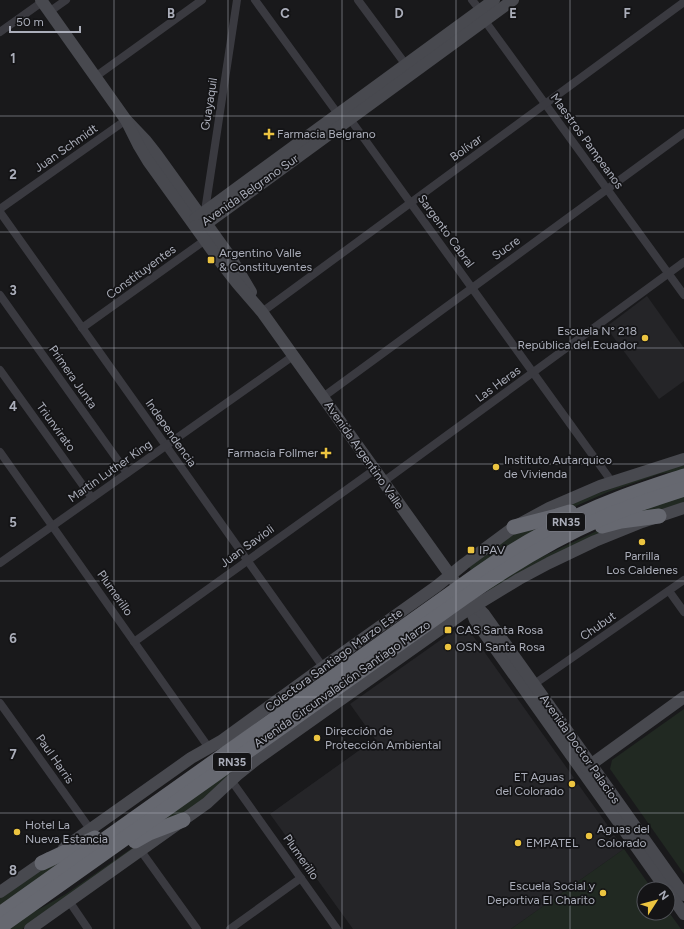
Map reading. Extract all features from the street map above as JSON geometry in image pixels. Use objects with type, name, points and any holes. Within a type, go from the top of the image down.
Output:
[{"type":"highway","points":[[514,527],[562,514],[614,492],[652,479],[684,473]]},
{"type":"highway","name":"Avenida Circunvalación Santiago Marzo","points":[[0,927],[462,592],[516,549],[570,520],[621,497],[684,476]]},
{"type":"highway","name":"Avenida Circunvalación Santiago Marzo","points":[[0,914],[213,754],[462,592],[495,576],[535,551],[594,522],[638,504],[684,489]]},
{"type":"highway","points":[[495,576],[601,526],[621,521],[659,516]]},
{"type":"highway","points":[[42,863],[91,840],[213,754]]},
{"type":"highway","points":[[24,910],[65,890],[143,836],[183,820]]},
{"type":"main road","name":"Avenida Belgrano Sur","points":[[482,15],[494,0]]},
{"type":"main road","name":"Avenida Belgrano Sur","points":[[201,219],[350,119],[409,69],[482,15],[513,0]]},
{"type":"main road","name":"Avenida Argentino Valle","points":[[41,1],[126,120],[153,150],[201,219],[210,237],[240,271],[262,312],[462,592]]},
{"type":"main road","name":"Avenida Belgrano Sur","points":[[201,219],[338,114],[409,69]]},
{"type":"main road","name":"Colectora Santiago Marzo Este","points":[[30,929],[212,800],[231,780],[257,759],[458,616],[462,592],[472,558],[514,527],[575,496],[612,482],[684,459]]},
{"type":"main road","name":"Colectora Santiago Marzo Este","points":[[0,892],[191,758],[213,754],[221,741],[437,586],[462,592],[519,579],[600,538],[684,508]]},
{"type":"main road","name":"Avenida Doctor Palacios","points":[[462,592],[484,614],[530,687],[587,767],[684,895]]},
{"type":"main road","points":[[587,767],[684,698]]},
{"type":"main road","name":"Avenida Doctor Palacios","points":[[587,767],[661,881]]},
{"type":"main road","name":"Avenida Doctor Palacios","points":[[676,903],[684,914]]},
{"type":"street","points":[[49,12],[66,0]]},
{"type":"street","points":[[95,77],[202,0]]},
{"type":"street","name":"Guayaquil","points":[[201,219],[237,0]]},
{"type":"street","points":[[255,0],[338,114],[350,119]]},
{"type":"street","points":[[358,0],[409,69]]},
{"type":"street","name":"Maestros Pampeanos","points":[[472,0],[545,104],[684,295]]},
{"type":"street","points":[[0,32],[41,1]]},
{"type":"street","name":"Bolívar","points":[[262,312],[684,1]]},
{"type":"street","name":"Sargento Cabral","points":[[350,119],[612,482]]},
{"type":"street","name":"Juan Schmidt","points":[[0,209],[126,120]]},
{"type":"street","name":"Sucre","points":[[323,397],[684,133]]},
{"type":"street","name":"Independencia","points":[[0,212],[323,667]]},
{"type":"street","name":"Constituyentes","points":[[82,328],[210,237]]},
{"type":"street","name":"Las Heras","points":[[383,482],[684,262]]},
{"type":"street","name":"Primera Junta","points":[[0,295],[127,473]]},
{"type":"street","name":"Martin Luther King","points":[[0,563],[293,356]]},
{"type":"street","name":"Triunvirato","points":[[0,370],[92,498]]},
{"type":"street","name":"Plumerillo","points":[[0,452],[213,754]]},
{"type":"street","name":"Juan Savioli","points":[[134,642],[374,470]]},
{"type":"street","name":"Chubut","points":[[530,687],[684,580]]},
{"type":"street","points":[[669,591],[684,612]]},
{"type":"street","name":"Paul Harris","points":[[0,703],[90,829]]},
{"type":"street","name":"Plumerillo","points":[[231,780],[337,929]]},
{"type":"street","points":[[141,850],[197,929]]},
{"type":"street","points":[[230,929],[301,878]]},
{"type":"street","points":[[69,901],[88,929]]},
{"type":"shaded area","name":"Escuela N° 218 República del Ecuador","points":[[647,296],[684,348],[684,381],[659,399],[606,327]]},
{"type":"shaded area","points":[[684,463],[684,470],[659,474],[608,492],[569,509],[552,513],[582,499]]},
{"type":"shaded area","points":[[684,494],[684,502],[662,510],[618,517]]},
{"type":"shaded area","points":[[555,520],[471,570],[469,567],[512,535]]},
{"type":"shaded area","points":[[613,526],[488,592],[487,590],[512,571],[599,530]]},
{"type":"shaded area","points":[[451,612],[190,810],[150,829]]},
{"type":"shaded area","points":[[459,627],[468,629],[574,778],[567,784],[570,789],[578,784],[611,830],[604,835],[607,840],[614,835],[624,849],[511,929],[353,929],[270,814],[375,739],[350,704]]},
{"type":"shaded area","points":[[684,709],[684,874],[610,769],[612,760]]},
{"type":"shaded area","points":[[148,837],[149,838],[22,929],[7,929],[66,894]]},
{"type":"shaded area","name":"Escuela Social y Deportiva El Charito","points":[[624,849],[646,881],[636,881],[636,921],[675,921],[681,929],[511,929]]},
{"type":"shaded area","points":[[78,850],[0,908],[0,898],[51,862]]},
{"type":"place","name":"Farmacia Belgrano","points":[[269,134]]},
{"type":"place","name":"Argentino Valle & Constituyentes","points":[[211,260]]},
{"type":"place","name":"Escuela N° 218 República del Ecuador","points":[[645,338]]},
{"type":"place","name":"Farmacia Follmer","points":[[326,453]]},
{"type":"place","name":"Instituto Autarquico de Vivienda","points":[[496,467]]},
{"type":"place","name":"Parrilla Los Caldenes","points":[[642,542]]},
{"type":"place","name":"IPAV","points":[[471,550]]},
{"type":"place","name":"CAS Santa Rosa","points":[[448,630]]},
{"type":"place","name":"OSN Santa Rosa","points":[[448,647]]},
{"type":"place","name":"Dirección de Protección Ambiental","points":[[317,738]]},
{"type":"place","name":"ET Aguas del Colorado","points":[[572,784]]},
{"type":"place","name":"Hotel La Nueva Estancia","points":[[17,832]]},
{"type":"place","name":"Aguas del Colorado","points":[[589,836]]},
{"type":"place","name":"EMPATEL","points":[[518,843]]},
{"type":"place","name":"Escuela Social y Deportiva El Charito","points":[[603,893]]}]
